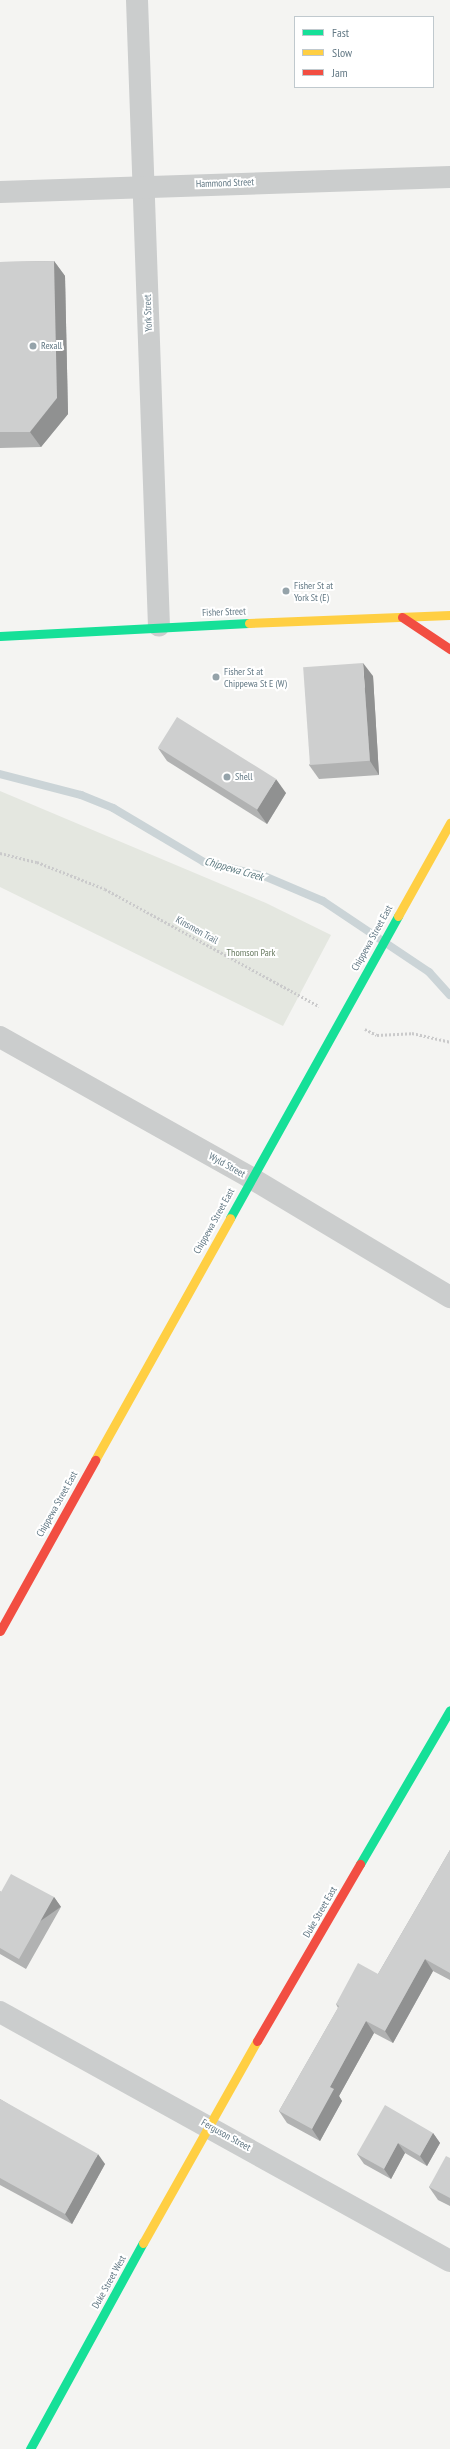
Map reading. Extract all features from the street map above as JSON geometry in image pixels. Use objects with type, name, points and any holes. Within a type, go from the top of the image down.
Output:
[{"type":"street","name":"York Street","points":[[137,0],[159,626]]},
{"type":"street","name":"Hammond Street","points":[[0,192],[144,185],[450,177]]},
{"type":"street","name":"Fisher Street","points":[[0,636],[159,626],[450,615]]},
{"type":"street","points":[[402,617],[450,649]]},
{"type":"street","name":"Chippewa Street East","points":[[0,1631],[341,1018],[399,910],[450,823]]},
{"type":"street","name":"Wyld Street","points":[[0,1037],[251,1178],[450,1297]]},
{"type":"street","name":"Duke Street East","points":[[208,2126],[450,1710]]},
{"type":"street","name":"Ferguson Street","points":[[0,2012],[450,2261]]},
{"type":"street","name":"Duke Street West","points":[[30,2449],[208,2126]]},
{"type":"path","name":"Kinsmen Trail","points":[[0,853],[37,862],[106,889],[341,1018],[377,1035],[412,1033],[450,1042]]},
{"type":"green space","name":"Thomson Park","points":[[0,791],[266,903],[331,935],[283,1026],[0,887]]},
{"type":"building","name":"Rexall","points":[[54,261],[57,398],[30,432],[0,432],[0,262]]},
{"type":"building","points":[[363,663],[370,761],[310,765],[303,667]]},
{"type":"building","name":"Shell","points":[[177,717],[276,779],[257,810],[158,748]]},
{"type":"building","points":[[450,1850],[450,1973],[425,1959],[385,2031],[366,2021],[330,2087],[334,2089],[312,2129],[279,2111],[339,2006],[336,2004],[358,1963],[378,1974]]},
{"type":"building","points":[[11,1874],[54,1897],[19,1959],[0,1948],[0,1891],[1,1892]]},
{"type":"building","points":[[0,2099],[98,2154],[65,2214],[0,2178]]},
{"type":"building","points":[[385,2105],[433,2133],[420,2156],[398,2143],[384,2169],[357,2154]]},
{"type":"building","points":[[446,2156],[450,2158],[450,2198],[429,2187]]},
{"type":"waterway","name":"Chippewa Creek","points":[[0,774],[81,795],[113,808],[204,862],[264,876],[323,901],[429,972],[450,995]]},
{"type":"traffic: fast","points":[[0,636],[249,623]]},
{"type":"traffic: fast","points":[[230,1218],[398,916]]},
{"type":"traffic: fast","points":[[360,1864],[450,1710]]},
{"type":"traffic: fast","points":[[30,2449],[143,2243]]},
{"type":"traffic: slow","points":[[249,623],[450,615]]},
{"type":"traffic: slow","points":[[398,916],[450,823]]},
{"type":"traffic: slow","points":[[95,1460],[230,1218]]},
{"type":"traffic: slow","points":[[143,2243],[257,2041]]},
{"type":"traffic: jam","points":[[402,617],[450,649]]},
{"type":"traffic: jam","points":[[0,1631],[95,1460]]},
{"type":"traffic: jam","points":[[257,2041],[360,1864]]},
{"type":"place","name":"Rexall","points":[[33,346]]},
{"type":"place","name":"Fisher St at York St (E)","points":[[286,591]]},
{"type":"place","name":"Fisher St at Chippewa St E (W)","points":[[216,677]]},
{"type":"place","name":"Shell","points":[[227,777]]}]
